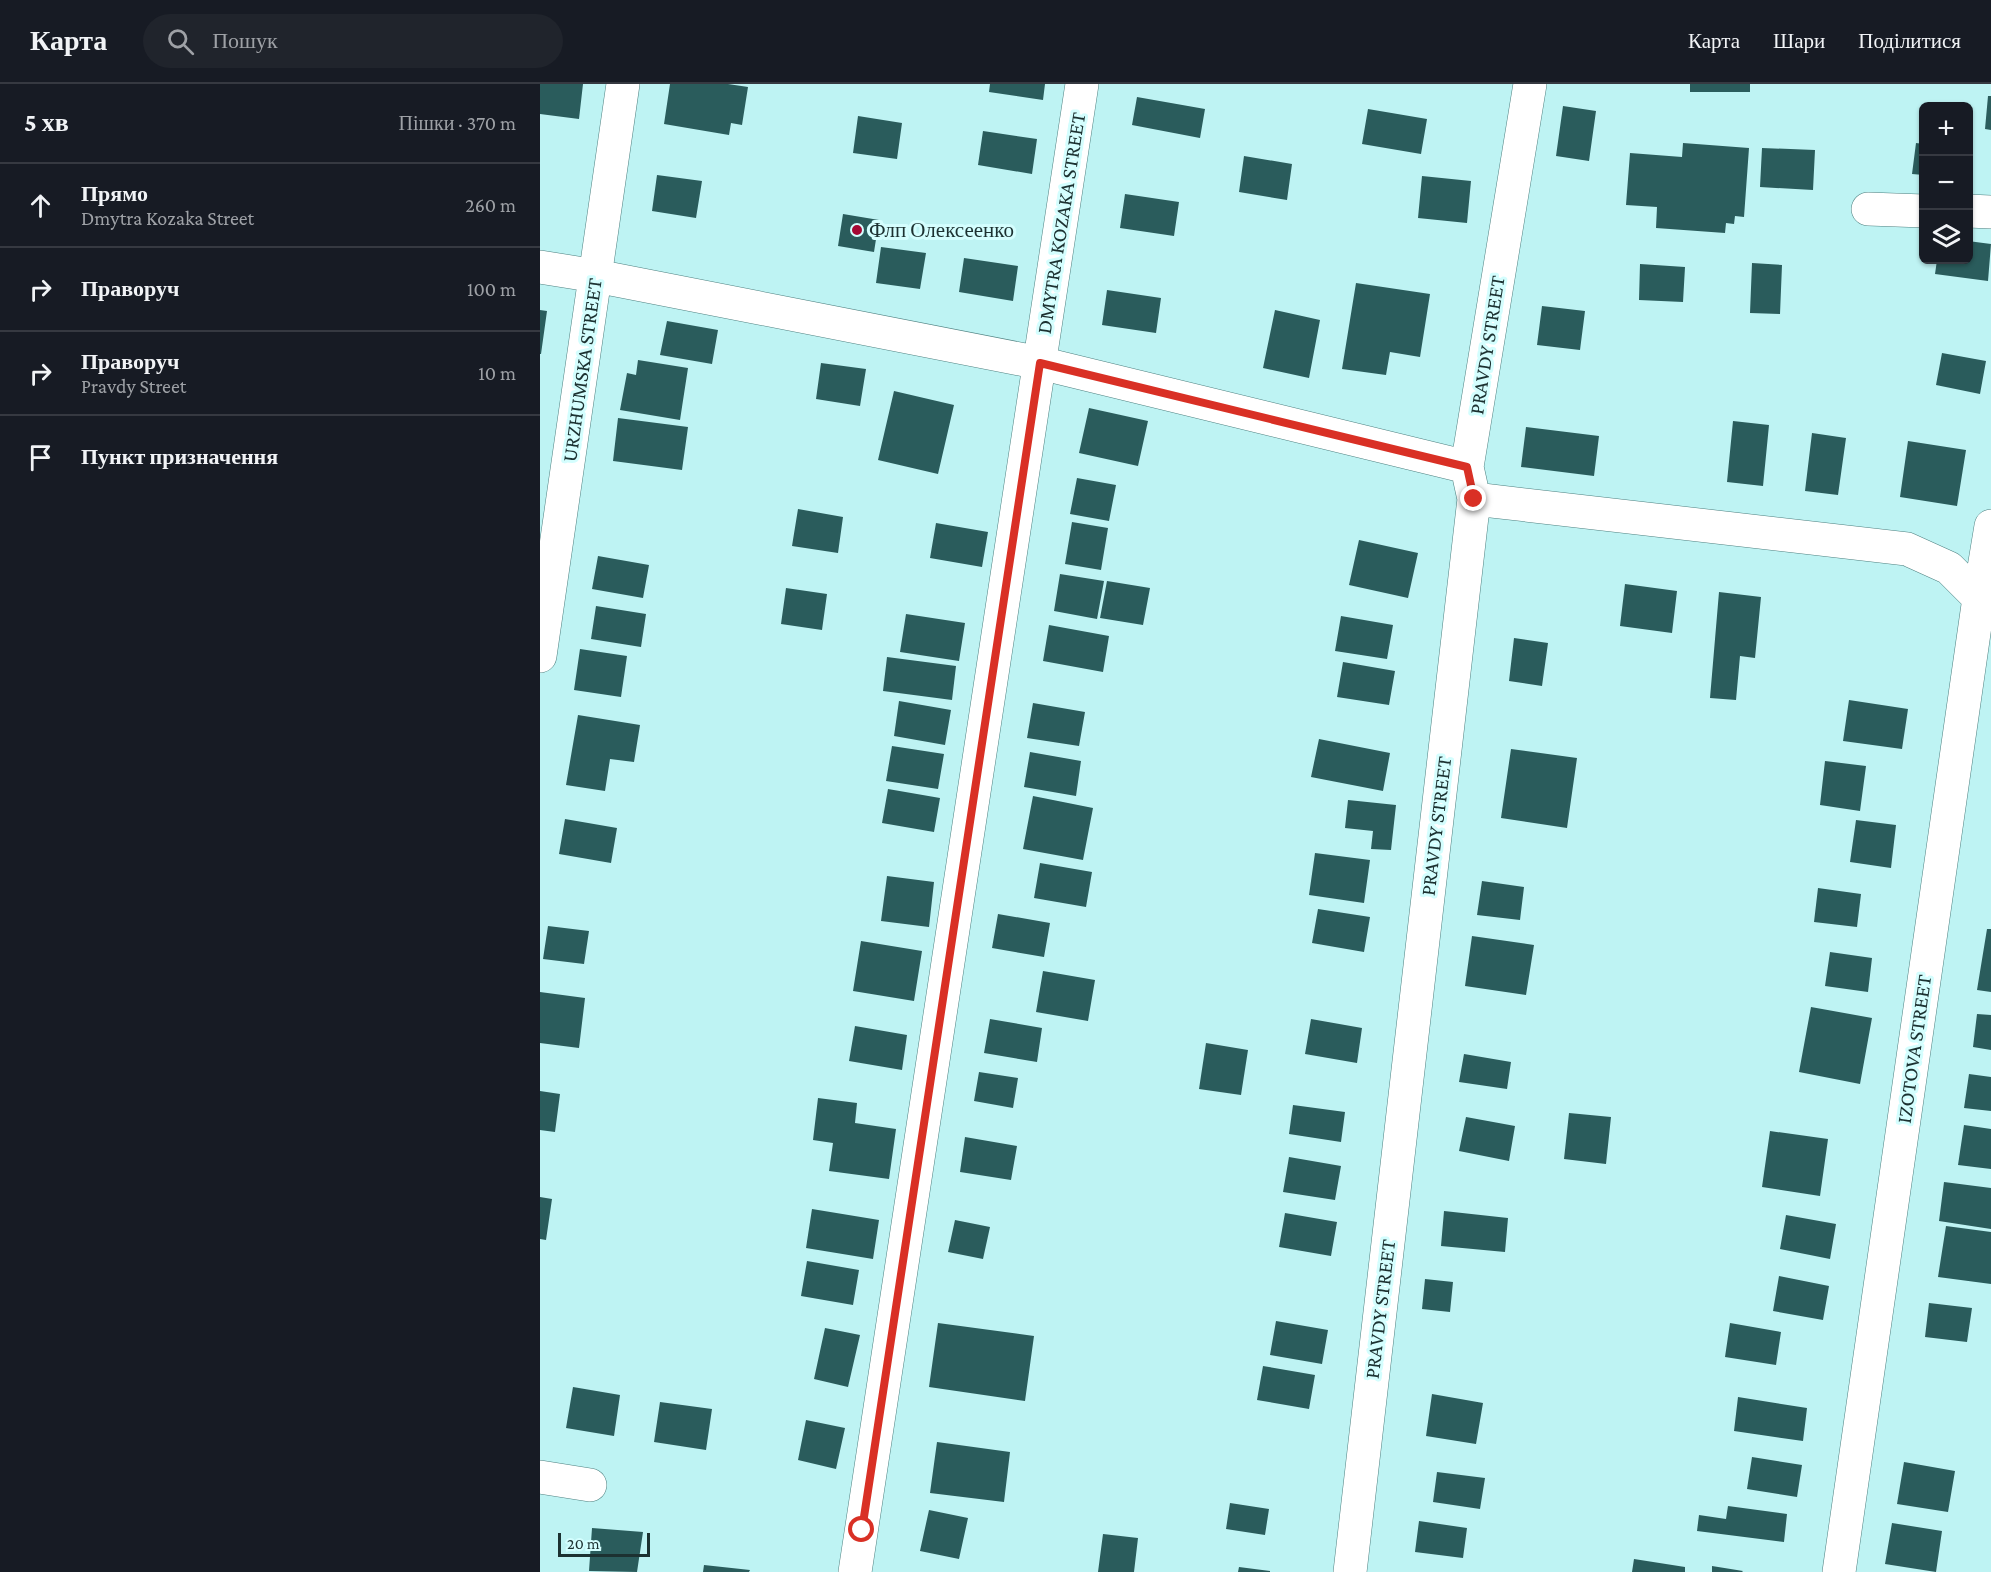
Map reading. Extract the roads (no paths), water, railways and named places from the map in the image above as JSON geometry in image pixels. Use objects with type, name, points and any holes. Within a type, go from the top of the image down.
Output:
[{"type":"street","name":"URZHUMSKA STREET","points":[[540,656],[597,276],[623,84]]},
{"type":"street","name":"DMYTRA KOZAKA STREET","points":[[855,1572],[1082,84]]},
{"type":"street","name":"PRAVDY STREET","points":[[1350,1572],[1474,499],[1467,467],[1530,84]]},
{"type":"street","points":[[1868,209],[1919,211]]},
{"type":"street","points":[[1973,212],[1991,212]]},
{"type":"street","points":[[540,267],[597,276],[1040,363],[1467,467]]},
{"type":"street","points":[[1474,499],[1907,549],[1948,568],[1985,599]]},
{"type":"street","name":"IZOTOVA STREET","points":[[1839,1572],[1985,599],[1991,526]]},
{"type":"street","points":[[540,1477],[590,1485]]},
{"type":"place","name":"Флп Олексеенко","points":[[857,230]]}]
